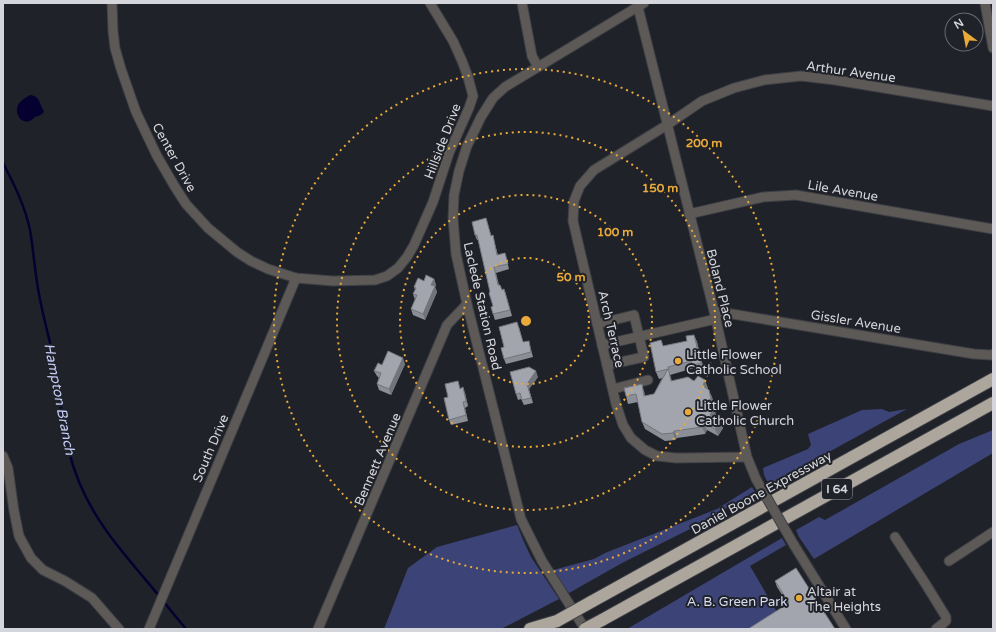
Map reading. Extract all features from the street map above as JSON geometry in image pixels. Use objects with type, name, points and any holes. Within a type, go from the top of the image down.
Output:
[{"type":"highway","name":"Daniel Boone Expressway","points":[[543,629],[993,379]]},
{"type":"highway","name":"I 64","points":[[585,629],[993,403]]},
{"type":"highway","points":[[530,629],[557,621]]},
{"type":"street","name":"Center Drive","points":[[112,3],[114,42],[121,69],[136,112],[157,156],[186,204],[204,224],[237,252],[251,261],[268,269],[296,278],[333,281],[375,280],[387,276],[398,268],[407,257],[433,202]]},
{"type":"street","name":"Hillside Drive","points":[[430,3],[453,41],[462,60],[473,96],[449,153],[433,202]]},
{"type":"street","points":[[522,3],[532,56],[538,67]]},
{"type":"street","points":[[985,3],[993,48]]},
{"type":"street","name":"Laclede Station Road","points":[[585,629],[542,560],[521,519],[467,304],[456,254],[453,218],[454,195],[459,171],[467,146],[481,117],[493,98],[505,87],[639,4]]},
{"type":"street","name":"Boland Place","points":[[639,4],[667,125],[715,315],[747,457],[756,479],[794,545],[846,629]]},
{"type":"street","name":"Arthur Avenue","points":[[667,125],[702,101],[734,88],[764,80],[801,76],[835,80],[993,106]]},
{"type":"street","name":"Arch Terrace","points":[[667,125],[594,170],[580,186],[574,201],[573,221],[602,346],[623,425],[631,438],[644,450],[657,456],[676,458],[747,457]]},
{"type":"street","name":"Lile Avenue","points":[[689,214],[762,197],[796,196],[993,229]]},
{"type":"street","name":"South Drive","points":[[149,629],[296,278]]},
{"type":"street","name":"Bennett Avenue","points":[[318,629],[448,325],[467,304]]},
{"type":"street","points":[[597,324],[634,315],[640,337],[644,357],[607,365]]},
{"type":"street","points":[[602,346],[640,337],[715,315]]},
{"type":"street","name":"Gissler Avenue","points":[[715,315],[974,354],[993,354]]},
{"type":"street","points":[[613,389],[648,380]]},
{"type":"street","points":[[3,456],[8,468],[19,536],[31,558],[43,570],[65,581],[92,598],[119,629]]},
{"type":"street","points":[[949,561],[993,532]]},
{"type":"street","points":[[896,537],[946,617],[946,621],[936,629]]},
{"type":"green space","points":[[882,409],[889,412],[907,409],[769,485],[764,475],[763,468],[808,449],[811,445],[808,434],[862,410]]},
{"type":"green space","points":[[993,430],[993,453],[814,559],[799,537],[796,530],[819,517],[825,520],[959,444]]},
{"type":"green space","points":[[752,487],[755,492],[692,528],[622,563],[569,593],[553,570],[594,559],[605,553],[717,509]]},
{"type":"green space","points":[[517,525],[531,557],[559,599],[501,629],[384,629],[408,568],[437,547]]},
{"type":"green space","name":"A. B. Green Park","points":[[782,538],[786,545],[750,566],[777,612],[749,629],[627,629]]},
{"type":"shaded area","points":[[30,95],[38,98],[44,111],[41,115],[27,122],[19,118],[17,108],[20,102]]},
{"type":"building","points":[[486,218],[491,236],[493,235],[497,255],[505,253],[508,264],[494,267],[498,285],[500,285],[502,290],[504,289],[510,310],[493,314],[491,307],[493,306],[477,235],[475,235],[472,222]]},
{"type":"building","points":[[426,275],[434,279],[431,285],[435,286],[423,314],[411,309],[417,295],[413,294],[416,288],[414,287],[418,278],[424,281]]},
{"type":"building","points":[[517,322],[523,342],[529,341],[531,352],[504,359],[501,348],[504,347],[499,327]]},
{"type":"building","points":[[694,335],[701,363],[693,365],[691,361],[668,367],[671,381],[688,377],[694,381],[698,376],[705,380],[703,386],[709,390],[713,409],[710,415],[720,421],[715,429],[704,423],[702,427],[662,434],[642,422],[636,394],[626,396],[624,388],[642,384],[644,396],[654,394],[668,369],[656,372],[650,343],[661,340],[663,346],[687,341],[686,336]]},
{"type":"building","points":[[388,351],[403,358],[389,389],[377,384],[381,373],[374,371],[378,363],[382,365]]},
{"type":"building","points":[[529,367],[536,371],[527,384],[531,398],[522,400],[520,393],[516,394],[510,372]]},
{"type":"building","points":[[458,381],[460,389],[463,387],[466,401],[463,402],[466,415],[449,420],[444,398],[448,397],[445,384]]},
{"type":"building","name":"Altair at The Heights","points":[[796,568],[835,629],[748,629],[789,603],[775,581]]},
{"type":"waterway","name":"Hampton Branch","points":[[3,163],[15,187],[28,221],[38,290],[59,385],[70,457],[76,474],[87,499],[105,529],[160,597]]},
{"type":"waterway","name":"Hampton Branch","points":[[163,601],[186,629]]},
{"type":"place","name":"Little Flower Catholic School","points":[[678,361]]},
{"type":"place","name":"Little Flower Catholic Church","points":[[688,412]]},
{"type":"place","name":"Altair at The Heights","points":[[799,598]]}]
